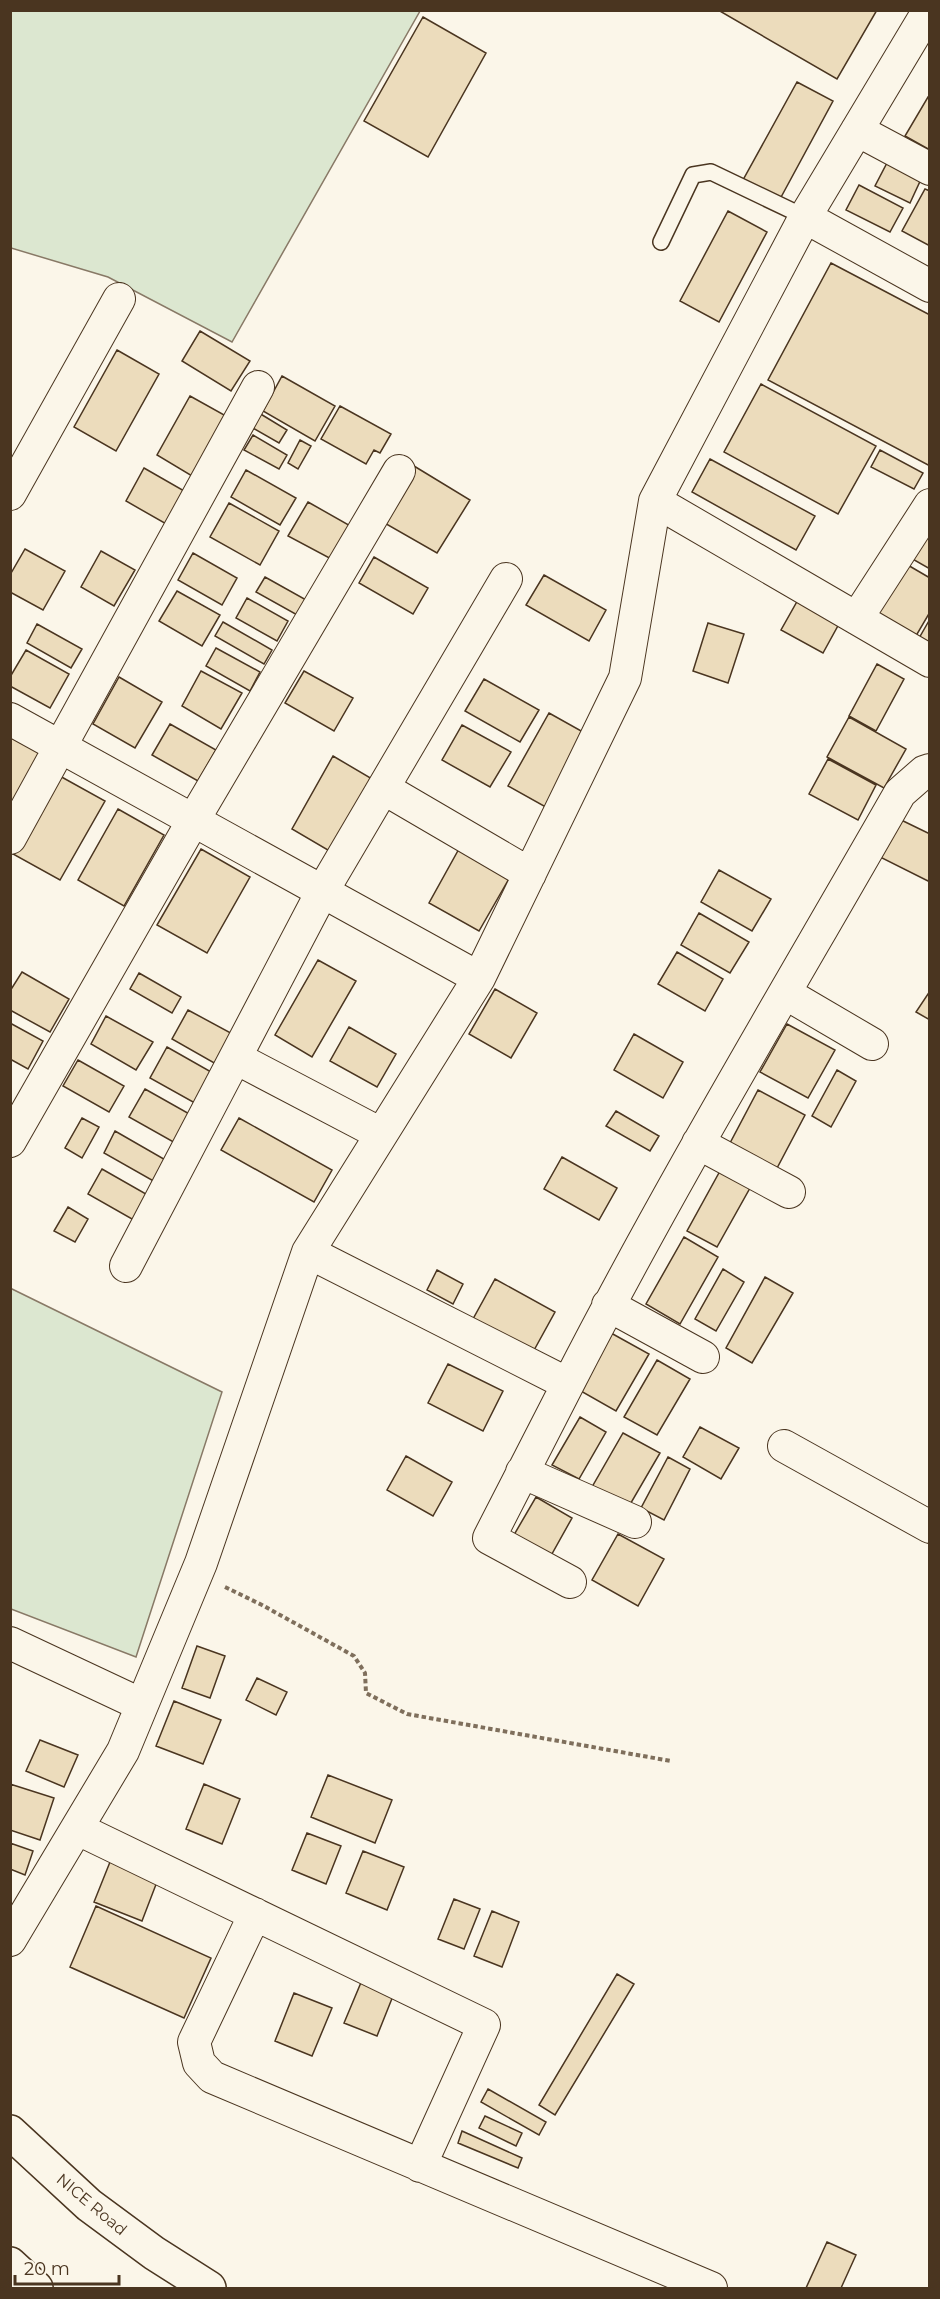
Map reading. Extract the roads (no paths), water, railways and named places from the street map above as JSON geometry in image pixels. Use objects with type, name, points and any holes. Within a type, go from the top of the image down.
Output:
[{"type":"highway","name":"NICE Road","points":[[10,2132],[89,2205],[154,2253],[209,2289]]},
{"type":"highway","points":[[10,2264],[36,2289]]},
{"type":"street","points":[[10,1940],[123,1750],[197,1575],[308,1251],[479,978],[625,678],[656,501],[805,217],[929,10]]},
{"type":"street","points":[[857,130],[930,169]]},
{"type":"street","points":[[805,217],[930,286]]},
{"type":"street","points":[[10,494],[119,299]]},
{"type":"street","points":[[10,838],[258,387]]},
{"type":"street","points":[[10,1141],[194,819],[399,471]]},
{"type":"street","points":[[656,501],[930,661]]},
{"type":"street","points":[[857,618],[930,505]]},
{"type":"street","points":[[126,1266],[322,892],[506,579]]},
{"type":"street","points":[[10,719],[479,978]]},
{"type":"street","points":[[570,1582],[489,1538],[608,1305],[698,1143],[900,793],[924,772],[930,770]]},
{"type":"street","points":[[383,788],[530,874]]},
{"type":"street","points":[[785,993],[873,1044]]},
{"type":"street","points":[[236,1058],[381,1134]]},
{"type":"street","points":[[698,1143],[789,1192]]},
{"type":"street","points":[[308,1251],[568,1384]]},
{"type":"street","points":[[608,1305],[703,1357]]},
{"type":"street","points":[[784,1446],[930,1527]]},
{"type":"street","points":[[522,1472],[635,1522]]},
{"type":"street","points":[[10,1643],[142,1705]]},
{"type":"street","points":[[78,1829],[484,2025],[420,2166]]},
{"type":"street","points":[[255,1914],[194,2042],[199,2062],[212,2077],[711,2289]]},
{"type":"lane","points":[[661,242],[693,176],[711,172],[805,217]]}]
